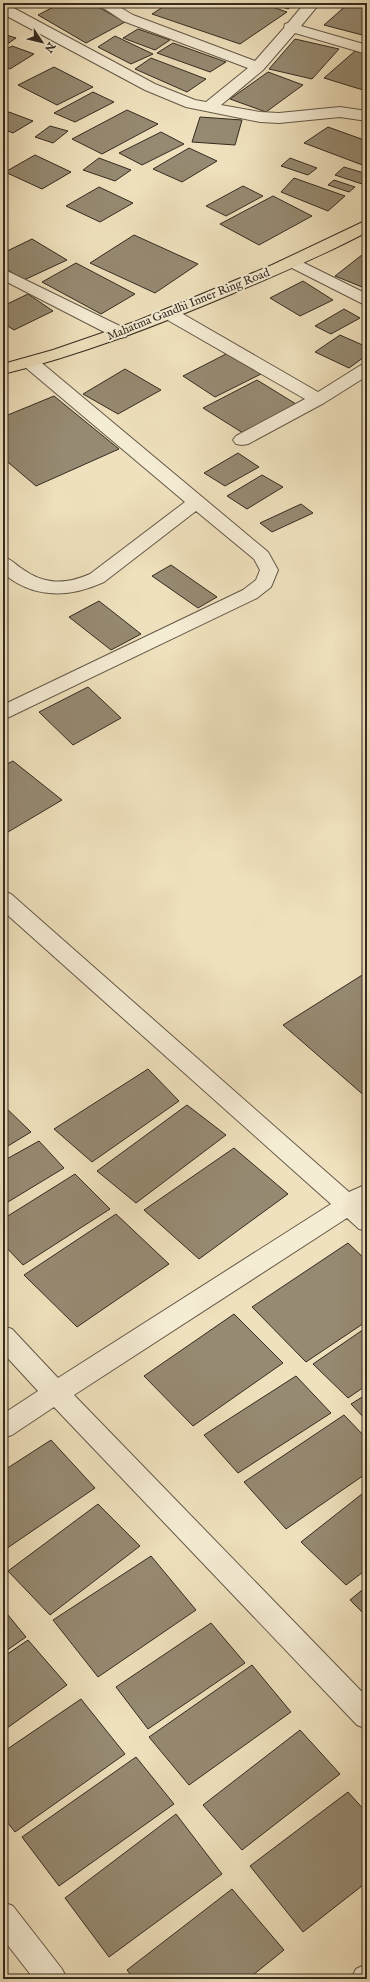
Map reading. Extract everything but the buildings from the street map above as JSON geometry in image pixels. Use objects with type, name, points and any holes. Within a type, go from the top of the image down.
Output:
[{"type":"main road","name":"Mahatma Gandhi Inner Ring Road","points":[[3,369],[31,363],[120,333],[170,314],[292,262],[367,225]]},
{"type":"street","points":[[103,3],[128,18],[258,68]]},
{"type":"street","points":[[210,107],[258,68],[290,27],[313,3]]},
{"type":"street","points":[[3,8],[150,87],[191,104],[260,117],[279,118],[340,112],[367,116]]},
{"type":"street","points":[[290,27],[367,50]]},
{"type":"street","points":[[292,262],[367,301]]},
{"type":"street","points":[[3,274],[120,333]]},
{"type":"street","points":[[170,314],[318,400]]},
{"type":"street","points":[[3,713],[250,594],[264,583],[269,570],[261,556],[31,363]]},
{"type":"street","points":[[242,440],[318,400],[367,369]]},
{"type":"street","points":[[3,563],[15,575],[40,586],[63,590],[83,586],[97,578],[196,502]]},
{"type":"street","points":[[3,899],[358,1199],[367,1222]]},
{"type":"street","points":[[3,1427],[358,1199]]},
{"type":"street","points":[[3,1336],[56,1394],[367,1716]]},
{"type":"street","points":[[3,1916],[52,1979]]}]
